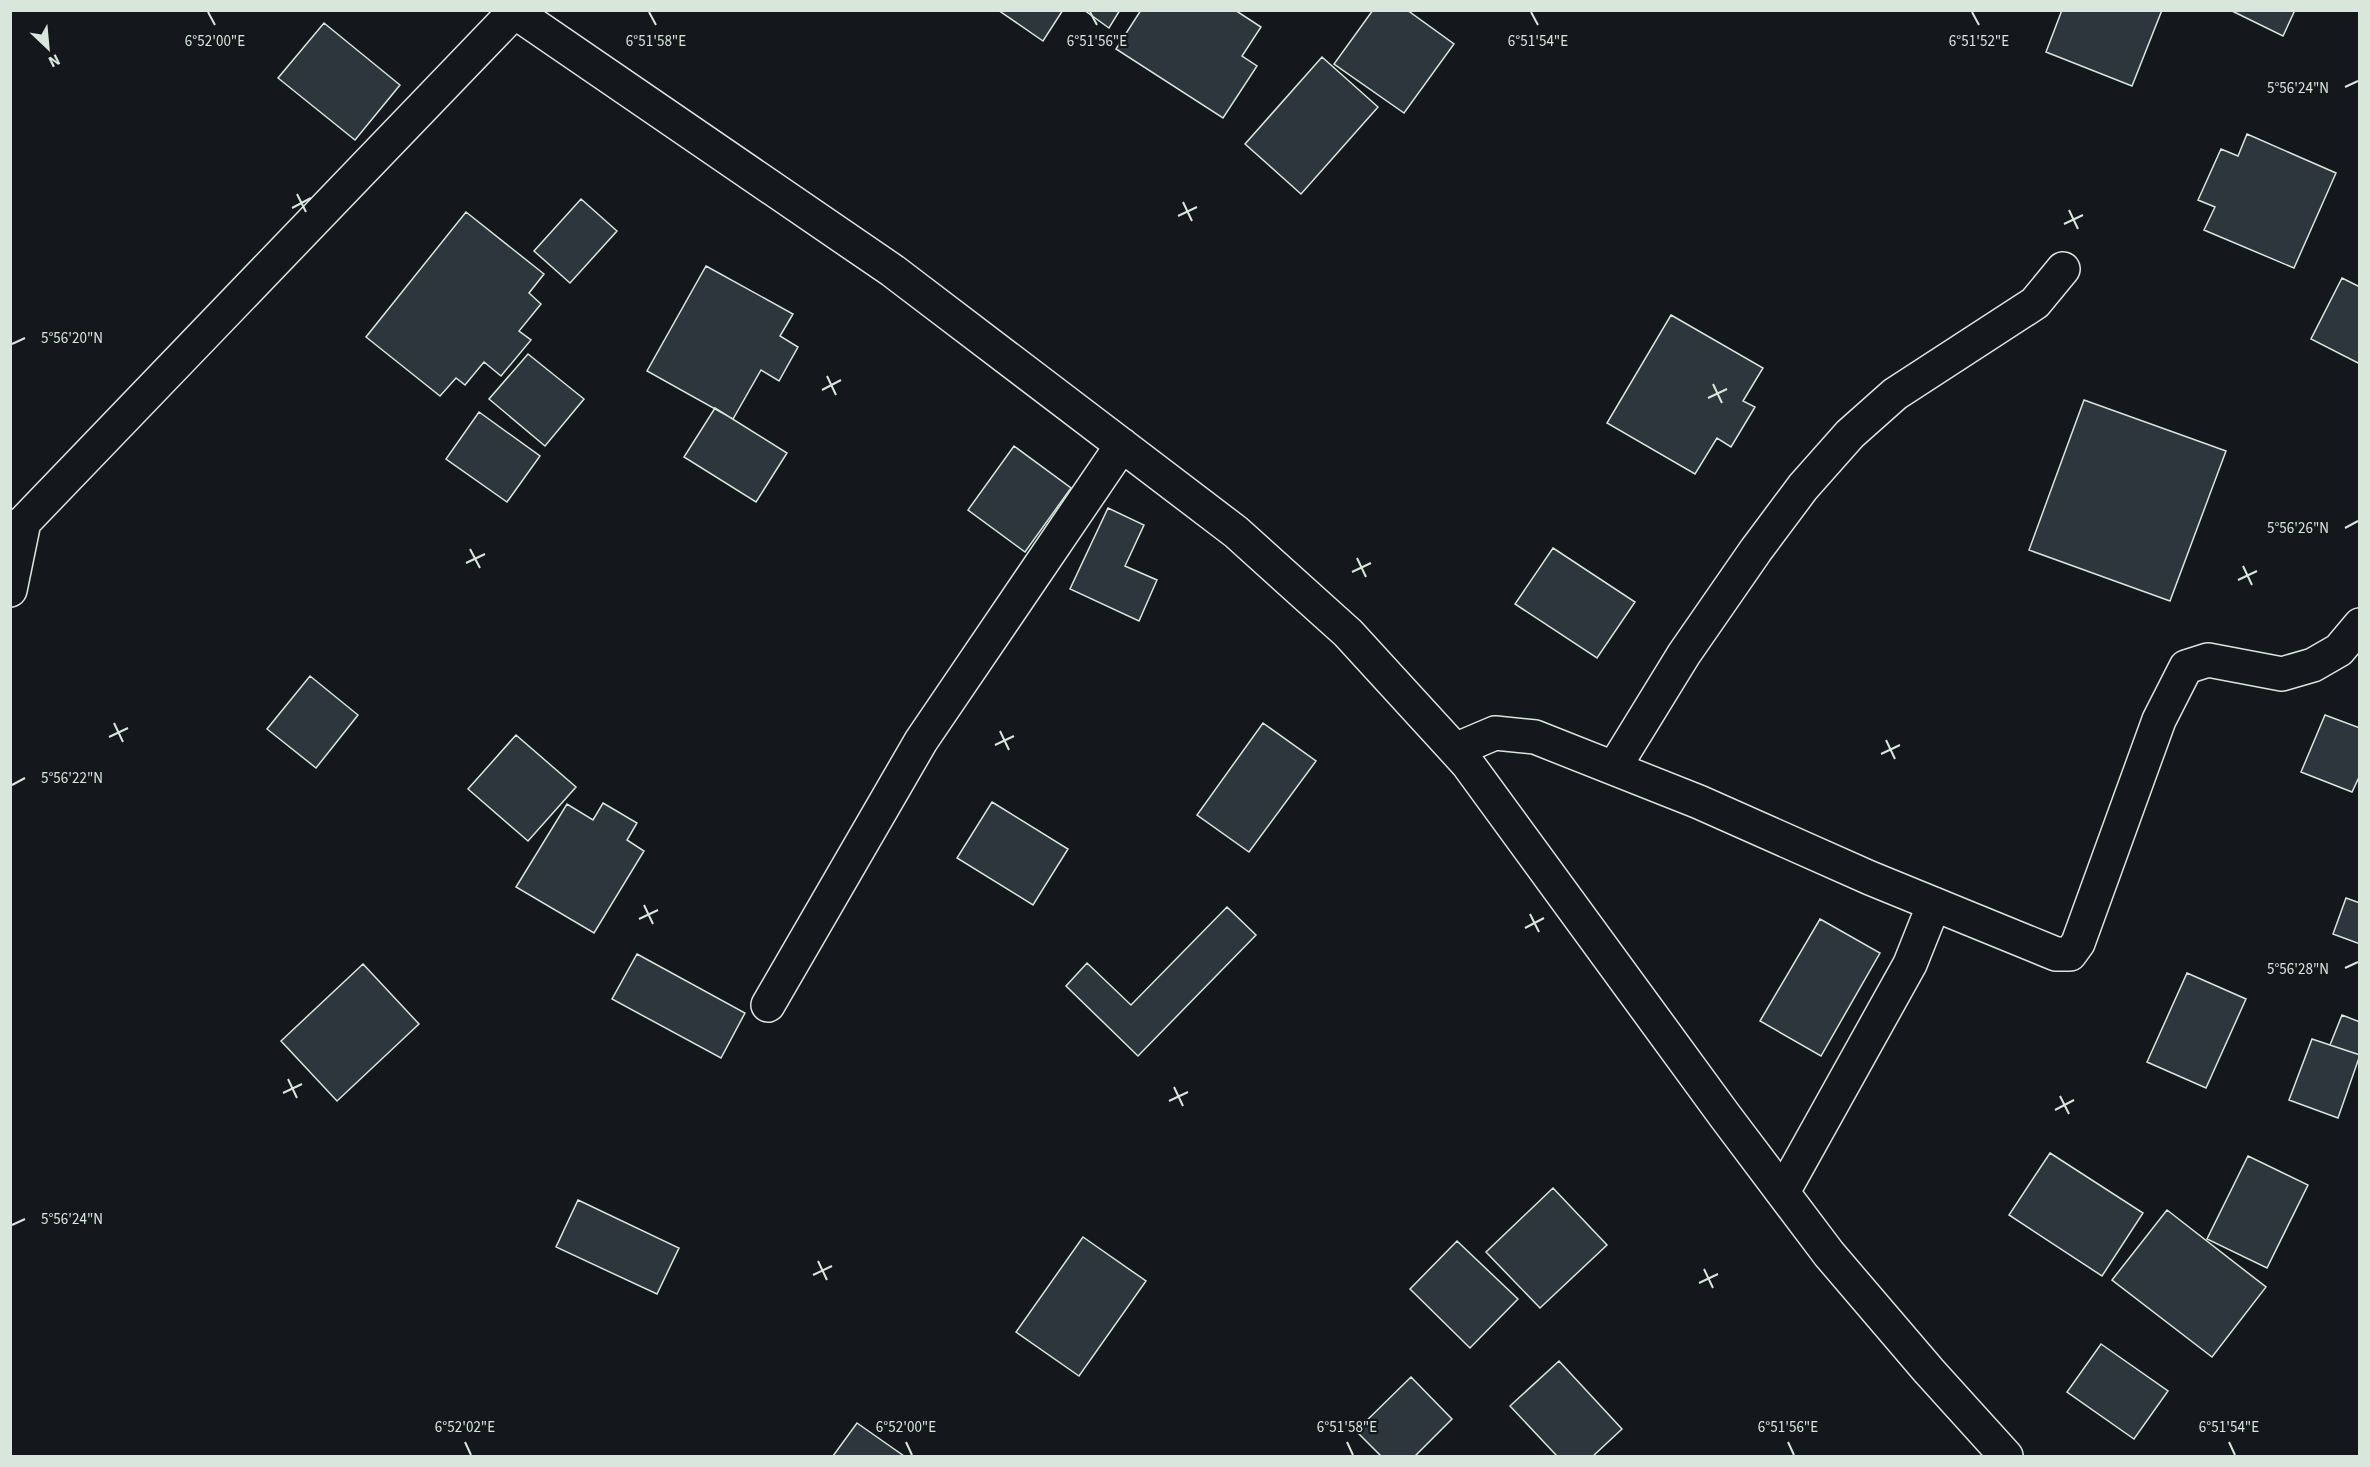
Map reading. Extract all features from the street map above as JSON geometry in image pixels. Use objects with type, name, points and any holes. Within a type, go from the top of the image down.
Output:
[{"type":"street","points":[[10,590],[17,527],[514,11],[893,271],[1236,532],[1348,633],[1467,763],[1829,1254],[1929,1371],[2006,1456]]},
{"type":"street","points":[[1614,768],[1684,654],[1756,550],[1810,478],[1850,434],[1895,394],[2035,303],[2062,269]]},
{"type":"street","points":[[768,1005],[921,741],[1122,445]]},
{"type":"street","points":[[1455,750],[1495,733],[1535,737],[1699,802],[2056,954],[2070,954],[2079,944],[2159,720],[2186,668],[2208,660],[2282,674],[2313,665],[2339,650],[2360,626]]},
{"type":"street","points":[[1783,1192],[1910,964],[1934,904]]},
{"type":"building","points":[[998,10],[1063,10],[1043,41]]},
{"type":"building","points":[[1084,10],[1120,10],[1109,28]]},
{"type":"building","points":[[1141,10],[1235,10],[1261,27],[1242,56],[1257,66],[1223,118],[1116,49]]},
{"type":"building","points":[[1373,10],[1407,10],[1454,44],[1404,113],[1334,64]]},
{"type":"building","points":[[2062,10],[2162,10],[2132,86],[2046,52]]},
{"type":"building","points":[[2230,10],[2295,10],[2283,36]]},
{"type":"building","points":[[324,23],[400,85],[355,140],[278,78]]},
{"type":"building","points":[[1322,57],[1378,107],[1301,194],[1245,144]]},
{"type":"building","points":[[2247,134],[2336,173],[2294,268],[2204,230],[2215,207],[2198,200],[2221,149],[2238,156]]},
{"type":"building","points":[[581,199],[617,231],[570,283],[534,251]]},
{"type":"building","points":[[466,212],[544,274],[529,293],[541,304],[519,331],[531,340],[501,376],[484,362],[465,385],[456,378],[440,396],[366,337]]},
{"type":"building","points":[[706,266],[793,314],[780,336],[798,347],[779,381],[761,370],[733,419],[647,371]]},
{"type":"building","points":[[2342,278],[2360,287],[2360,364],[2311,339]]},
{"type":"building","points":[[1671,315],[1763,368],[1743,401],[1755,407],[1731,447],[1717,438],[1695,474],[1607,423]]},
{"type":"building","points":[[528,354],[584,399],[545,446],[489,399]]},
{"type":"building","points":[[2084,400],[2226,451],[2170,601],[2029,550]]},
{"type":"building","points":[[715,408],[787,453],[756,502],[684,457]]},
{"type":"building","points":[[479,412],[540,456],[507,502],[446,459]]},
{"type":"building","points":[[1014,446],[1071,488],[1025,552],[968,510]]},
{"type":"building","points":[[1108,508],[1144,525],[1125,566],[1157,580],[1139,621],[1070,589]]},
{"type":"building","points":[[1553,548],[1635,602],[1597,658],[1515,604]]},
{"type":"building","points":[[310,676],[358,715],[316,768],[267,729]]},
{"type":"building","points":[[2325,715],[2360,728],[2360,775],[2352,792],[2301,772]]},
{"type":"building","points":[[1263,723],[1316,761],[1249,852],[1197,815]]},
{"type":"building","points":[[516,735],[576,787],[528,841],[468,789]]},
{"type":"building","points":[[992,802],[1068,849],[1033,905],[957,858]]},
{"type":"building","points":[[603,803],[637,823],[627,840],[644,851],[594,933],[516,887],[567,804],[593,820]]},
{"type":"building","points":[[2346,898],[2360,903],[2360,944],[2333,934]]},
{"type":"building","points":[[1227,907],[1256,935],[1138,1056],[1066,986],[1087,963],[1131,1005]]},
{"type":"building","points":[[1820,919],[1880,953],[1821,1056],[1760,1021]]},
{"type":"building","points":[[637,954],[745,1013],[721,1058],[612,999]]},
{"type":"building","points":[[363,964],[419,1024],[337,1101],[281,1041]]},
{"type":"building","points":[[2187,973],[2246,999],[2206,1088],[2147,1062]]},
{"type":"building","points":[[2342,1015],[2360,1022],[2360,1055],[2330,1045]]},
{"type":"building","points":[[2312,1039],[2360,1055],[2338,1118],[2289,1100]]},
{"type":"building","points":[[2050,1153],[2143,1213],[2102,1276],[2009,1215]]},
{"type":"building","points":[[2248,1156],[2308,1185],[2267,1268],[2207,1239]]},
{"type":"building","points":[[1553,1188],[1607,1245],[1540,1308],[1486,1252]]},
{"type":"building","points":[[578,1200],[679,1248],[657,1294],[556,1247]]},
{"type":"building","points":[[2167,1210],[2266,1287],[2212,1357],[2112,1280]]},
{"type":"building","points":[[1083,1237],[1146,1281],[1079,1376],[1016,1332]]},
{"type":"building","points":[[1457,1241],[1518,1299],[1470,1348],[1410,1289]]},
{"type":"building","points":[[2101,1344],[2168,1391],[2134,1439],[2067,1392]]},
{"type":"building","points":[[1559,1361],[1622,1429],[1593,1456],[1557,1456],[1510,1406]]},
{"type":"building","points":[[1411,1377],[1452,1419],[1415,1456],[1381,1456],[1356,1431]]},
{"type":"building","points":[[857,1423],[904,1456],[833,1456]]}]
